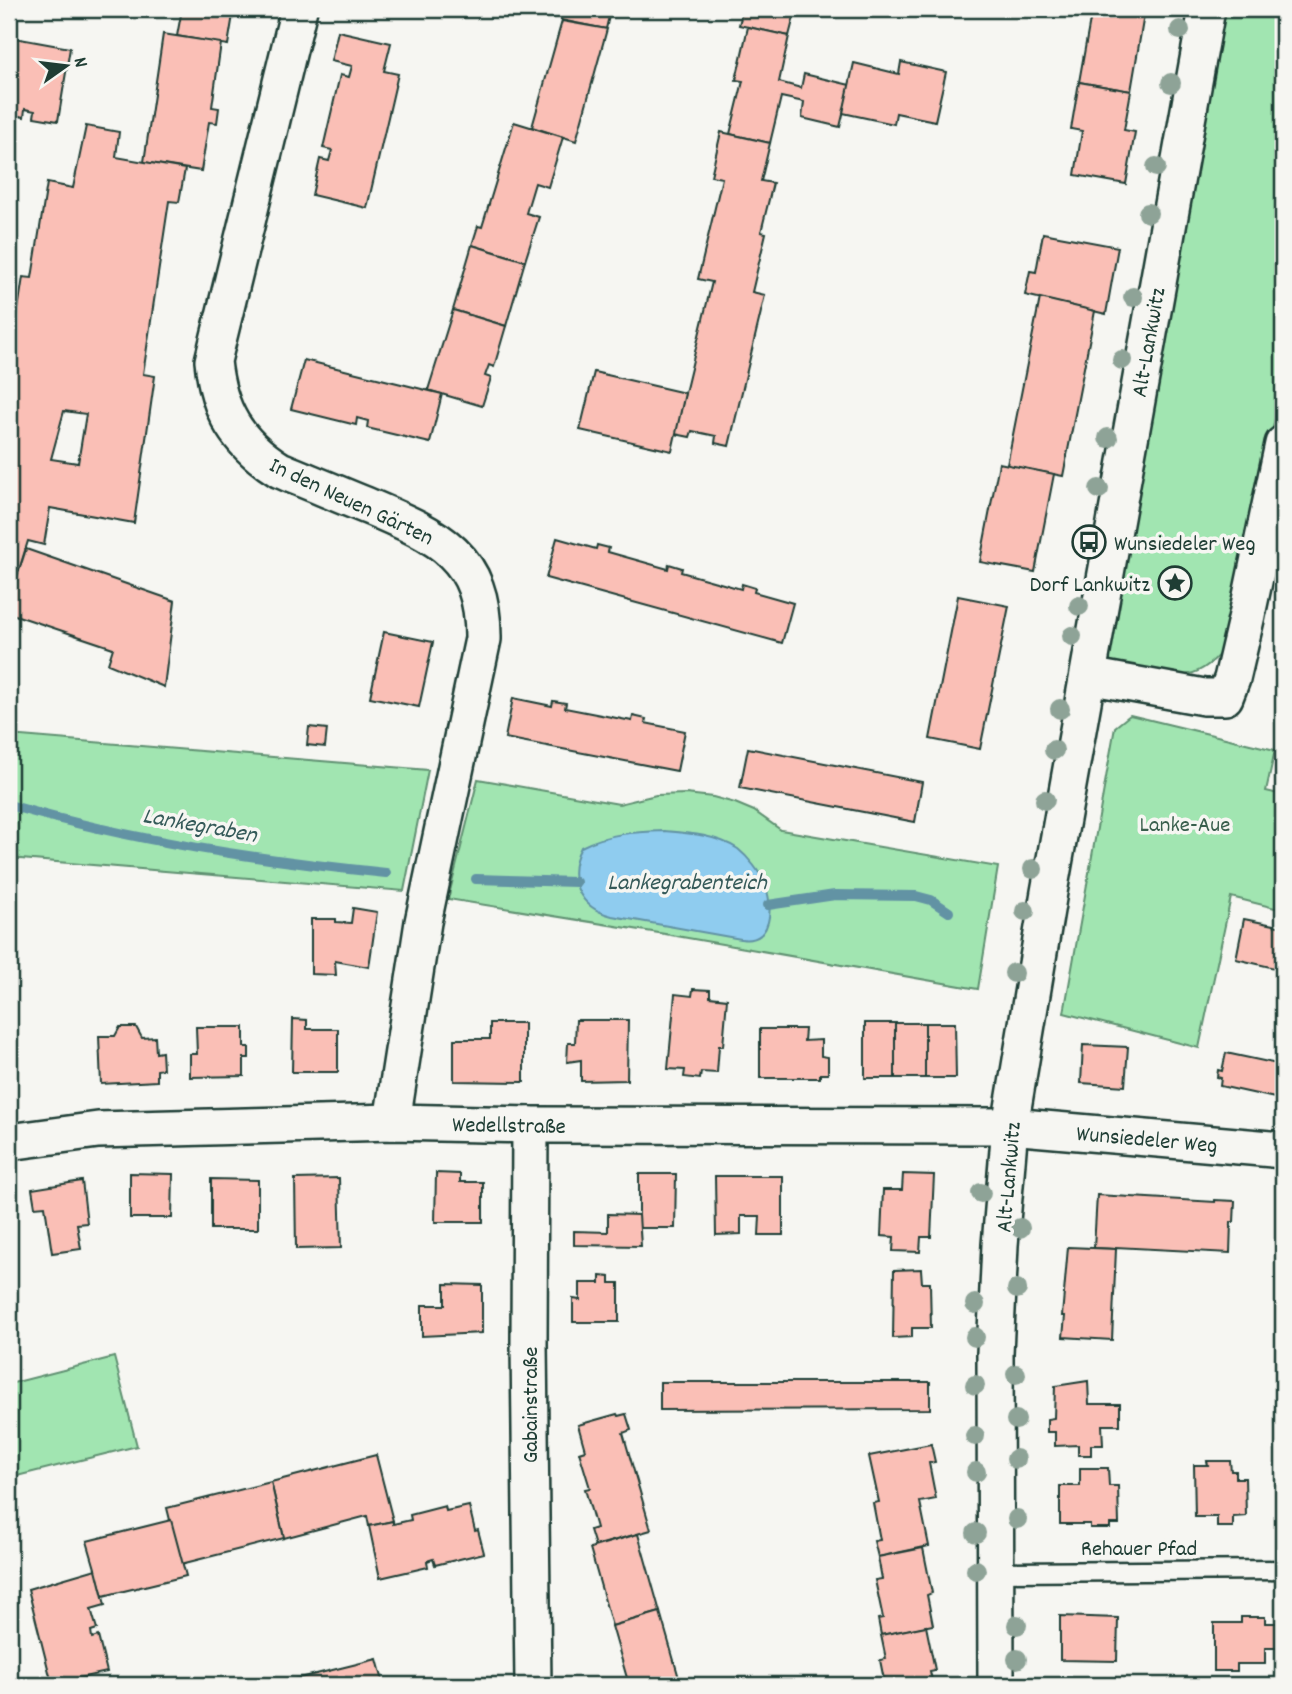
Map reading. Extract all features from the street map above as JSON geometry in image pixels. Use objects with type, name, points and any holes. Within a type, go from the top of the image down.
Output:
[{"type":"street","name":"In den Neuen Gärten","points":[[299,9],[213,361],[215,386],[230,421],[248,447],[263,459],[280,470],[412,525],[446,545],[470,577],[479,598],[483,619],[483,639],[423,922],[392,1122]]},
{"type":"street","name":"Alt-Lankwitz","points":[[996,1685],[995,1353],[1000,1245],[1010,1126],[1207,9]]},
{"type":"street","points":[[1088,676],[1204,697],[1225,696],[1232,679],[1247,615],[1283,444]]},
{"type":"street","name":"Wedellstraße","points":[[9,1142],[98,1130],[392,1122],[530,1125],[1010,1126]]},
{"type":"street","name":"Gabainstraße","points":[[530,1125],[529,1344],[533,1685]]},
{"type":"street","name":"Wunsiedeler Weg","points":[[1010,1126],[1283,1150]]},
{"type":"lane","name":"Rehauer Pfad","points":[[995,1572],[1283,1570]]},
{"type":"green space","points":[[1223,9],[1283,9],[1283,380],[1229,641],[1204,668],[1191,674],[1163,675],[1112,665],[1107,657]]},
{"type":"green space","name":"Lanke-Aue","points":[[1130,715],[1275,750],[1266,791],[1283,795],[1283,910],[1231,897],[1199,1048],[1064,1013],[1115,727]]},
{"type":"green space","points":[[9,735],[428,770],[404,891],[9,858]]},
{"type":"green space","points":[[478,779],[619,804],[656,795],[713,797],[754,811],[781,830],[998,867],[978,989],[448,899]]},
{"type":"green space","points":[[114,1357],[137,1446],[9,1478],[9,1384]]},
{"type":"water","name":"Lankegrabenteich","points":[[665,831],[703,836],[730,844],[750,860],[768,893],[768,922],[759,936],[741,939],[612,916],[601,912],[583,899],[578,890],[574,870],[581,847],[612,836]]},
{"type":"building","points":[[182,9],[234,9],[228,45],[177,36]]},
{"type":"building","points":[[563,9],[616,9],[614,16],[609,16],[606,29],[561,20]]},
{"type":"building","points":[[743,9],[796,9],[789,36],[739,25]]},
{"type":"building","points":[[1092,9],[1145,9],[1131,91],[1079,82]]},
{"type":"building","points":[[562,21],[607,29],[576,141],[532,127]]},
{"type":"building","points":[[748,27],[789,36],[779,82],[801,88],[804,74],[850,85],[840,127],[802,118],[804,102],[781,97],[770,143],[730,134],[743,81],[736,80]]},
{"type":"building","points":[[338,31],[391,43],[384,71],[398,74],[367,208],[312,195],[320,159],[329,161],[332,150],[323,148],[340,75],[349,77],[352,66],[331,61]]},
{"type":"building","points":[[163,34],[221,43],[212,107],[219,108],[217,123],[209,122],[201,171],[144,162]]},
{"type":"building","points":[[9,37],[70,48],[58,121],[34,117],[35,111],[25,109],[24,117],[9,114]]},
{"type":"building","points":[[901,62],[946,72],[935,121],[896,113],[894,124],[843,113],[854,63],[899,74]]},
{"type":"building","points":[[1079,82],[1131,91],[1124,130],[1135,132],[1126,184],[1075,175],[1082,131],[1071,129]]},
{"type":"building","points":[[514,122],[563,137],[548,187],[535,183],[526,213],[539,217],[525,261],[472,245],[478,226],[482,227]]},
{"type":"building","points":[[86,126],[119,132],[116,157],[185,169],[179,202],[169,201],[143,374],[155,376],[134,523],[50,508],[44,545],[28,541],[9,602],[9,368],[23,277],[32,278],[47,183],[73,188]],"holes":[[[64,411],[86,414],[78,463],[51,459]]]},
{"type":"building","points":[[721,132],[770,143],[761,181],[773,183],[761,232],[766,233],[752,292],[765,295],[729,446],[715,443],[716,436],[692,431],[690,437],[675,434],[712,282],[698,279],[722,178],[711,176]]},
{"type":"building","points":[[1043,233],[1118,247],[1106,314],[1025,295],[1030,271],[1036,272]]},
{"type":"building","points":[[472,245],[525,261],[506,326],[453,310]]},
{"type":"building","points":[[1040,298],[1095,311],[1063,476],[1007,465]]},
{"type":"building","points":[[453,310],[506,326],[494,367],[489,365],[485,376],[491,378],[482,406],[428,390]]},
{"type":"building","points":[[304,360],[442,394],[430,443],[367,428],[368,421],[357,418],[356,425],[291,409]]},
{"type":"building","points":[[594,372],[685,393],[672,451],[580,430]]},
{"type":"building","points":[[999,463],[1054,474],[1035,572],[980,562]]},
{"type":"building","points":[[557,538],[596,549],[597,545],[609,548],[608,552],[668,569],[669,564],[682,568],[681,572],[741,589],[742,584],[755,588],[754,592],[793,603],[782,643],[546,578]]},
{"type":"building","points":[[26,549],[175,601],[164,687],[108,664],[113,648],[9,613],[9,602]]},
{"type":"building","points":[[958,596],[1009,606],[980,749],[930,739]]},
{"type":"building","points":[[384,632],[433,642],[419,707],[370,697]]},
{"type":"building","points":[[513,698],[552,706],[553,701],[566,703],[565,708],[632,721],[633,716],[646,719],[645,723],[685,731],[677,771],[505,738]]},
{"type":"building","points":[[309,727],[327,729],[325,747],[307,745]]},
{"type":"building","points":[[748,748],[922,782],[915,822],[740,788]]},
{"type":"building","points":[[353,908],[377,912],[369,967],[335,961],[336,975],[311,974],[311,919],[336,919],[336,922],[351,923]]},
{"type":"building","points":[[1244,919],[1283,927],[1283,970],[1236,959]]},
{"type":"building","points":[[693,989],[710,990],[710,997],[727,999],[723,1046],[719,1046],[717,1073],[701,1072],[700,1079],[684,1077],[685,1070],[668,1069],[675,994],[692,996]]},
{"type":"building","points":[[293,1019],[307,1020],[307,1029],[338,1029],[338,1072],[292,1072]]},
{"type":"building","points":[[576,1020],[628,1020],[627,1080],[581,1081],[581,1060],[567,1062],[568,1043],[575,1043]]},
{"type":"building","points":[[490,1023],[524,1023],[524,1082],[454,1081],[454,1039],[490,1039]]},
{"type":"building","points":[[865,1023],[895,1023],[895,1078],[865,1078]]},
{"type":"building","points":[[895,1023],[925,1023],[925,1078],[895,1078]]},
{"type":"building","points":[[925,1023],[955,1023],[956,1078],[925,1078]]},
{"type":"building","points":[[120,1027],[136,1027],[142,1038],[155,1037],[156,1053],[162,1052],[163,1069],[157,1070],[157,1081],[101,1084],[99,1036],[115,1036]]},
{"type":"building","points":[[196,1027],[244,1027],[244,1047],[249,1047],[249,1058],[244,1058],[244,1076],[190,1077],[190,1054],[197,1054]]},
{"type":"building","points":[[760,1029],[805,1029],[804,1041],[821,1040],[821,1056],[828,1057],[828,1074],[820,1074],[820,1078],[760,1078]]},
{"type":"building","points":[[1083,1045],[1128,1047],[1125,1086],[1081,1083]]},
{"type":"building","points":[[1226,1053],[1282,1065],[1275,1098],[1220,1086],[1218,1070],[1222,1071]]},
{"type":"building","points":[[1283,1059],[1283,1096],[1275,1095]]},
{"type":"building","points":[[130,1173],[173,1174],[172,1218],[130,1218]]},
{"type":"building","points":[[436,1173],[460,1174],[460,1182],[483,1182],[483,1222],[435,1222]]},
{"type":"building","points":[[639,1174],[676,1174],[675,1228],[639,1228]]},
{"type":"building","points":[[903,1174],[934,1175],[931,1237],[921,1237],[920,1252],[893,1251],[894,1237],[881,1236],[883,1190],[902,1190]]},
{"type":"building","points":[[715,1176],[783,1176],[783,1235],[759,1235],[760,1216],[741,1216],[741,1234],[716,1235]]},
{"type":"building","points":[[339,1178],[341,1248],[296,1249],[295,1179]]},
{"type":"building","points":[[211,1179],[258,1180],[258,1229],[211,1229]]},
{"type":"building","points":[[82,1181],[87,1223],[77,1224],[81,1249],[52,1253],[45,1206],[35,1207],[32,1189]]},
{"type":"building","points":[[1097,1195],[1235,1201],[1230,1253],[1094,1248]]},
{"type":"building","points":[[608,1214],[639,1215],[641,1246],[574,1245],[574,1231],[608,1232]]},
{"type":"building","points":[[1068,1247],[1116,1249],[1112,1340],[1063,1337],[1065,1316],[1062,1316]]},
{"type":"building","points":[[921,1269],[922,1283],[930,1283],[931,1328],[912,1328],[912,1337],[893,1338],[894,1270]]},
{"type":"building","points":[[600,1276],[610,1277],[610,1283],[619,1283],[619,1322],[573,1322],[573,1299],[580,1300],[580,1283],[600,1283]]},
{"type":"building","points":[[445,1284],[482,1285],[482,1333],[422,1336],[422,1305],[445,1305]]},
{"type":"building","points":[[1088,1381],[1089,1404],[1120,1404],[1120,1425],[1102,1425],[1103,1445],[1091,1445],[1091,1455],[1078,1455],[1078,1445],[1055,1446],[1055,1432],[1047,1432],[1047,1419],[1054,1418],[1055,1386]]},
{"type":"building","points":[[660,1382],[930,1382],[930,1409],[660,1410]]},
{"type":"building","points":[[626,1414],[631,1430],[623,1433],[651,1530],[595,1546],[590,1530],[596,1528],[585,1489],[590,1488],[579,1452],[585,1450],[578,1425]]},
{"type":"building","points":[[931,1444],[935,1462],[929,1463],[936,1499],[920,1502],[929,1546],[878,1557],[874,1541],[880,1540],[873,1503],[879,1502],[869,1456]]},
{"type":"building","points":[[376,1455],[393,1521],[369,1526],[367,1516],[284,1538],[271,1482]]},
{"type":"building","points":[[1207,1461],[1230,1461],[1231,1471],[1236,1471],[1236,1478],[1245,1478],[1246,1516],[1233,1517],[1233,1527],[1217,1527],[1217,1517],[1195,1517],[1194,1465],[1208,1465]]},
{"type":"building","points":[[1080,1468],[1108,1468],[1109,1486],[1118,1486],[1119,1524],[1110,1524],[1110,1528],[1090,1528],[1090,1524],[1060,1524],[1060,1486],[1080,1486]]},
{"type":"building","points":[[271,1482],[284,1538],[181,1564],[167,1508]]},
{"type":"building","points":[[445,1506],[446,1511],[469,1506],[484,1553],[435,1565],[433,1559],[427,1561],[428,1567],[380,1578],[369,1526],[411,1520],[410,1515]]},
{"type":"building","points":[[171,1520],[186,1576],[103,1596],[87,1541]]},
{"type":"building","points":[[638,1534],[660,1612],[612,1626],[590,1548]]},
{"type":"building","points":[[923,1548],[932,1593],[927,1595],[933,1625],[881,1635],[878,1619],[883,1618],[875,1580],[882,1579],[878,1557]]},
{"type":"building","points":[[96,1569],[105,1605],[91,1609],[97,1629],[91,1631],[92,1638],[98,1636],[107,1672],[52,1684],[28,1589]]},
{"type":"building","points":[[660,1612],[681,1685],[629,1685],[612,1626]]},
{"type":"building","points":[[1060,1616],[1118,1618],[1117,1661],[1060,1660]]},
{"type":"building","points":[[1241,1617],[1265,1617],[1265,1623],[1278,1623],[1277,1648],[1265,1648],[1265,1664],[1237,1664],[1237,1671],[1214,1671],[1214,1623],[1241,1623]]},
{"type":"building","points":[[926,1626],[935,1670],[930,1671],[933,1685],[885,1685],[880,1660],[886,1659],[881,1635]]},
{"type":"building","points":[[377,1659],[384,1685],[297,1685],[296,1679]]},
{"type":"building","points":[[296,1679],[297,1685],[271,1685]]},
{"type":"waterway","name":"Lankegraben","points":[[9,805],[102,829],[196,848],[386,873]]},
{"type":"waterway","name":"Lankegraben","points":[[476,879],[576,882]]},
{"type":"waterway","name":"Lankegraben","points":[[768,905],[835,895],[916,896],[931,900],[949,912]]},
{"type":"place","name":"Wunsiedeler Weg","points":[[1089,542]]},
{"type":"place","name":"Dorf Lankwitz","points":[[1175,583]]}]
